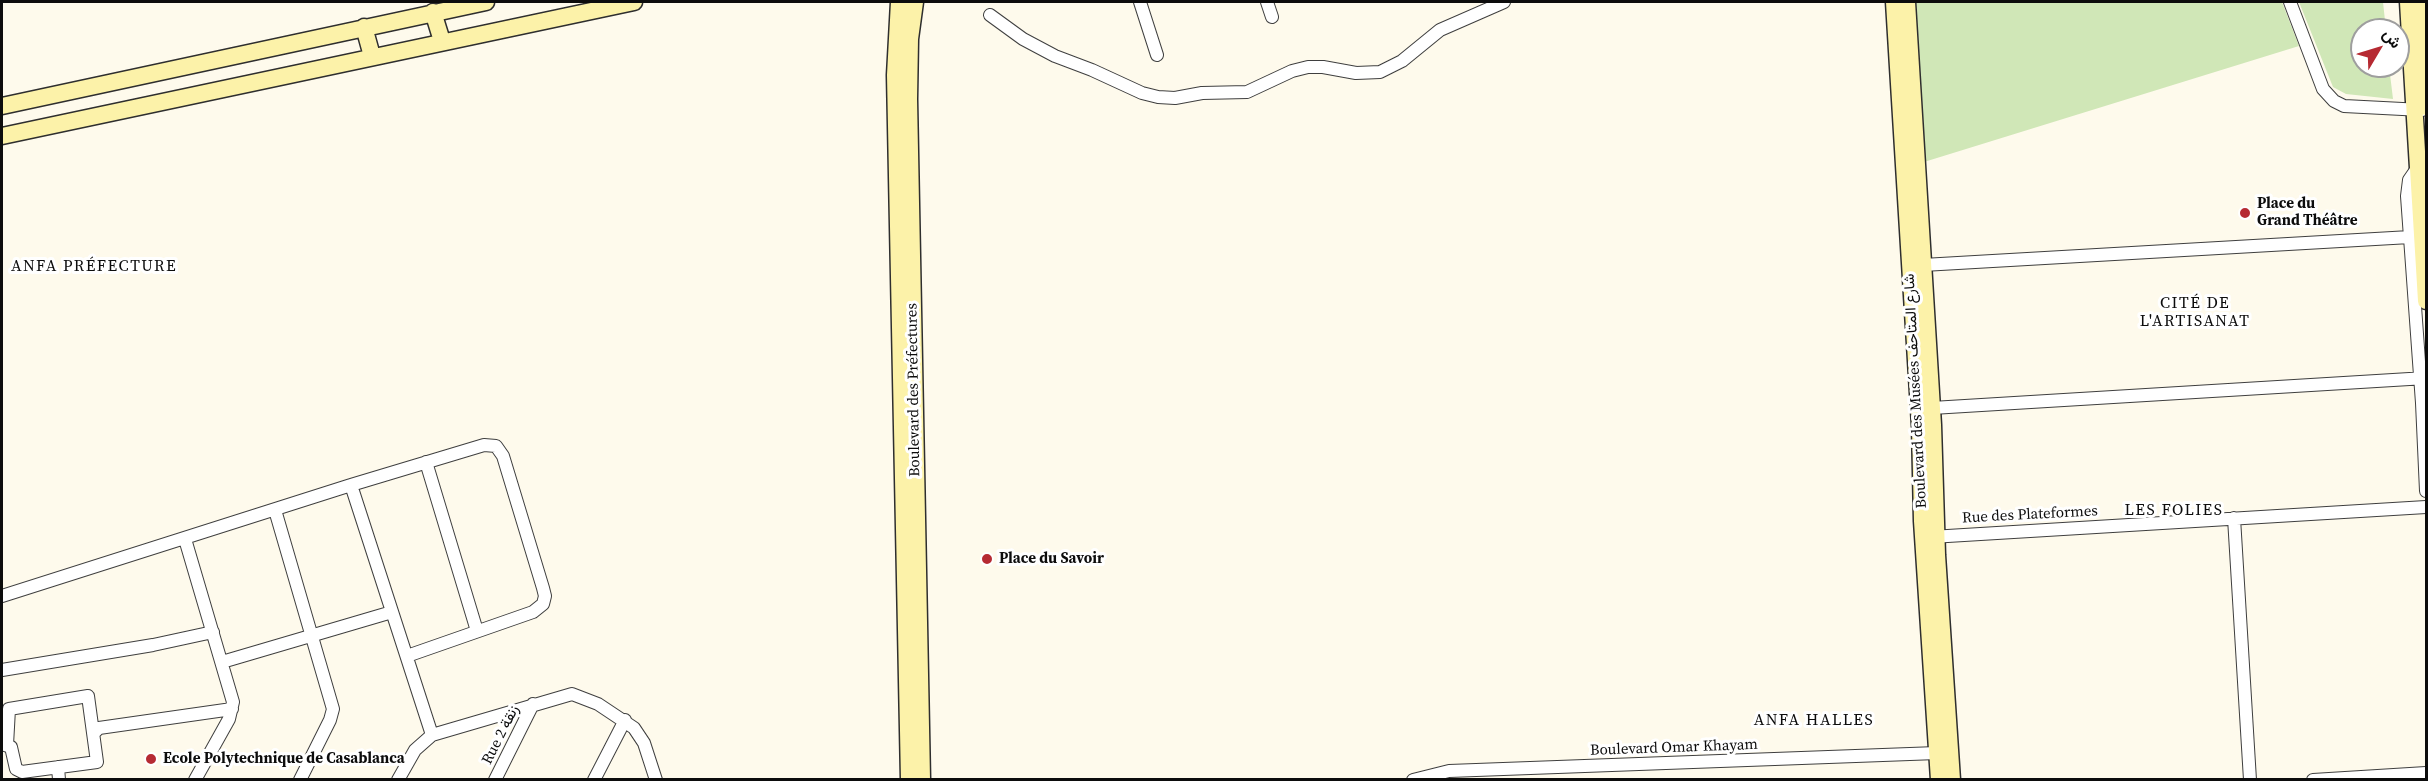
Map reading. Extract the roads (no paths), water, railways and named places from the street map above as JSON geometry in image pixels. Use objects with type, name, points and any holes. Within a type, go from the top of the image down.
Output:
[{"type":"street","points":[[2,106],[486,2]]},
{"type":"street","points":[[2,136],[634,2]]},
{"type":"street","name":"Boulevard des Préfectures","points":[[899,2],[895,75],[912,571],[922,780]]},
{"type":"street","name":"Boulevard des Préfectures","points":[[909,780],[912,571],[909,99],[910,47],[915,2]]},
{"type":"street","points":[[1140,2],[1157,55]]},
{"type":"street","points":[[1268,2],[1272,17]]},
{"type":"street","points":[[990,15],[1023,39],[1055,56],[1142,93],[1175,98],[1202,93],[1247,92],[1292,71],[1308,67],[1323,67],[1356,74],[1380,72],[1402,61],[1440,30],[1504,2]]},
{"type":"street","name":"Boulevard des Musées شارع المتاحف","points":[[1894,2],[1920,426],[1952,780]]},
{"type":"street","name":"Boulevard des Musées شارع المتاحف","points":[[1907,2],[1932,408],[1929,537],[1939,780]]},
{"type":"street","points":[[2290,2],[2323,88],[2334,101],[2343,106],[2422,115]]},
{"type":"street","points":[[2408,2],[2422,115]]},
{"type":"street","points":[[2420,2],[2422,115],[2418,167],[2427,301]]},
{"type":"street","points":[[433,12],[442,42]]},
{"type":"street","points":[[364,27],[372,56]]},
{"type":"street","points":[[2418,167],[2411,175],[2408,186],[2410,237],[2423,378],[2427,491]]},
{"type":"street","points":[[1923,265],[2410,237]]},
{"type":"street","points":[[1932,408],[2423,378]]},
{"type":"street","points":[[2,596],[351,484],[488,444],[499,449],[506,467],[543,588],[544,600],[540,608],[533,612],[407,656]]},
{"type":"street","points":[[426,462],[477,632]]},
{"type":"street","points":[[351,484],[432,735]]},
{"type":"street","name":"Rue des Plateformes","points":[[1929,537],[2427,507]]},
{"type":"street","points":[[275,510],[333,709],[330,720],[300,780]]},
{"type":"street","points":[[2234,518],[2250,780]]},
{"type":"street","points":[[185,539],[232,695],[232,709],[229,718],[195,780]]},
{"type":"street","points":[[222,662],[392,612]]},
{"type":"street","points":[[2,669],[153,645],[213,632]]},
{"type":"street","points":[[398,780],[415,750],[432,735],[572,694],[598,704],[625,720],[640,734],[656,780]]},
{"type":"street","points":[[88,696],[94,733],[97,762],[59,773],[17,770],[11,747],[4,745],[9,709],[88,696]]},
{"type":"street","name":"Rue 2 زنقة","points":[[495,780],[533,704]]},
{"type":"street","points":[[94,733],[99,728],[232,709]]},
{"type":"street","points":[[594,780],[625,720]]},
{"type":"street","name":"Boulevard Omar Khayam","points":[[1413,780],[1449,771],[1937,753]]},
{"type":"street","points":[[2313,780],[2427,773]]},
{"type":"place","name":"Place du Grand Théâtre","points":[[2245,213]]},
{"type":"place","name":"Place du Savoir","points":[[987,559]]},
{"type":"place","name":"Ecole Polytechnique de Casablanca","points":[[151,759]]},
{"type":"district","name":"ANFA PRÉFECTURE","points":[[94,267]]},
{"type":"district","name":"CITÉ DE L'ARTISANAT","points":[[2195,313]]},
{"type":"district","name":"LES FOLIES","points":[[2174,511]]},
{"type":"district","name":"ANFA HALLES","points":[[1814,721]]}]
